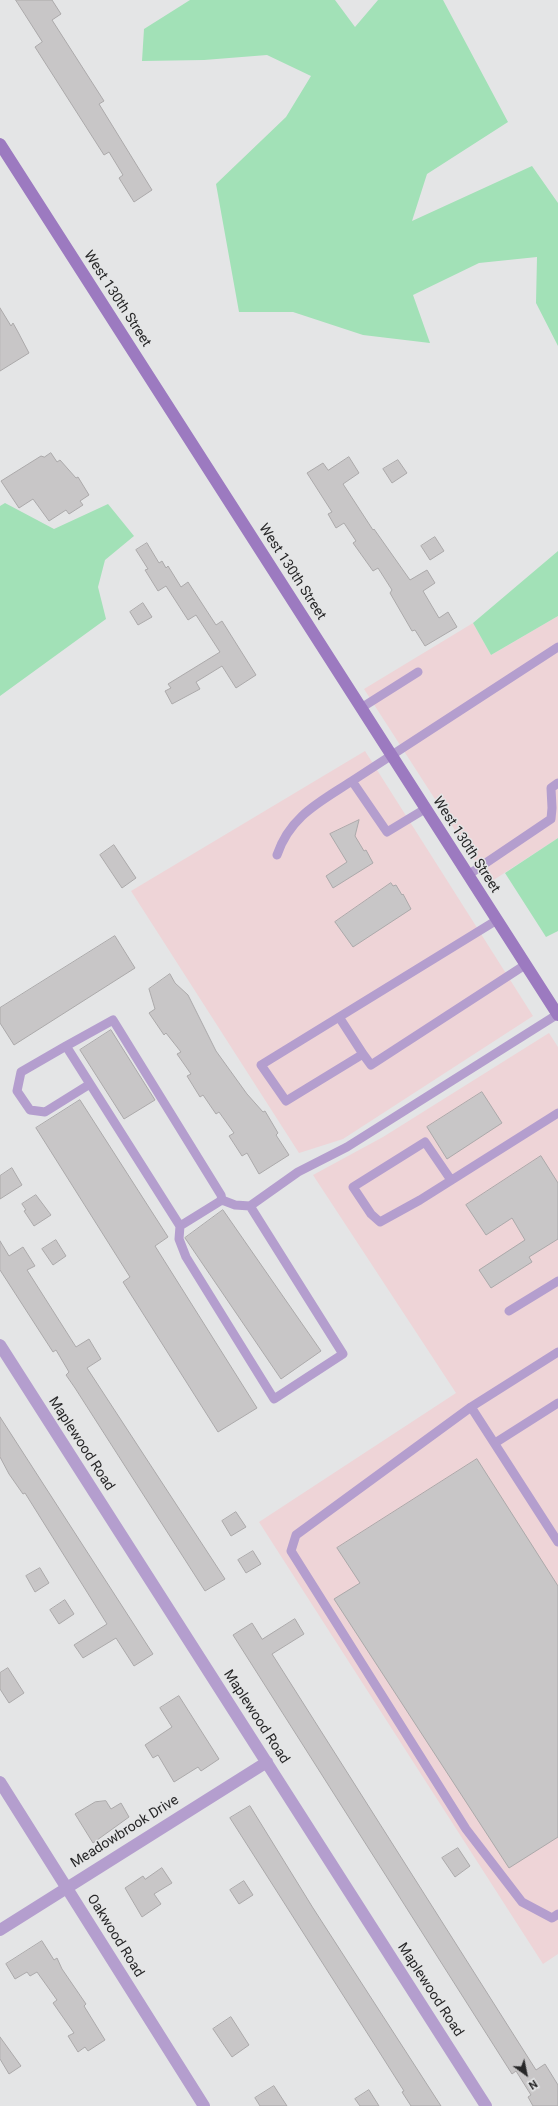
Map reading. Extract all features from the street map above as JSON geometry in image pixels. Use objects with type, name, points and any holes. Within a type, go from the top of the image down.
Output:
[{"type":"main road","name":"West 130th Street","points":[[0,144],[558,1015]]},
{"type":"street","name":"Maplewood Road","points":[[0,1345],[486,2106]]},
{"type":"street","name":"Meadowbrook Drive","points":[[0,1930],[267,1762]]},
{"type":"street","name":"Oakwood Road","points":[[0,1782],[204,2106]]},
{"type":"lane","points":[[277,855],[282,841],[299,816],[391,754],[558,647]]},
{"type":"lane","points":[[361,708],[418,672]]},
{"type":"lane","points":[[352,781],[387,832],[425,809]]},
{"type":"lane","points":[[468,875],[551,820],[551,788],[558,783]]},
{"type":"lane","points":[[363,1054],[286,1101],[261,1065],[497,920]]},
{"type":"lane","points":[[339,1017],[370,1065],[525,965]]},
{"type":"lane","points":[[222,1200],[235,1205],[250,1206],[298,1172],[347,1147],[558,1015]]},
{"type":"lane","points":[[90,1084],[45,1112],[30,1110],[17,1091],[21,1072],[113,1020],[221,1194],[222,1200]]},
{"type":"lane","points":[[66,1046],[180,1226],[178,1239],[186,1257],[274,1399],[343,1354],[250,1206]]},
{"type":"lane","points":[[451,1180],[425,1142],[353,1188],[370,1214],[380,1222],[420,1200],[558,1113]]},
{"type":"lane","points":[[180,1226],[222,1200]]},
{"type":"lane","points":[[509,1311],[558,1281]]},
{"type":"lane","points":[[558,1352],[471,1407],[296,1535],[292,1551],[466,1830],[522,1902],[552,1918],[558,1914]]},
{"type":"lane","points":[[495,1443],[558,1403]]},
{"type":"lane","points":[[471,1407],[558,1542]]},
{"type":"shaded area","points":[[558,616],[558,838],[489,883],[364,689],[473,623],[491,655]]},
{"type":"shaded area","points":[[365,751],[533,1016],[343,1139],[299,1153],[131,891]]},
{"type":"shaded area","points":[[549,1033],[558,1047],[558,1954],[543,1964],[259,1522],[456,1393],[313,1175],[383,1137]]},
{"type":"green space","points":[[190,0],[335,0],[355,27],[378,0],[443,0],[508,122],[427,174],[412,221],[532,166],[558,203],[558,346],[536,303],[537,257],[479,263],[413,295],[430,343],[363,335],[293,312],[239,312],[216,184],[286,117],[311,76],[267,55],[204,60],[142,61],[144,29]]},
{"type":"green space","points":[[5,503],[54,529],[108,504],[134,536],[105,560],[98,587],[106,619],[0,696],[0,506]]},
{"type":"green space","points":[[558,551],[558,616],[491,655],[473,623]]},
{"type":"green space","points":[[558,838],[558,931],[546,937],[505,873]]},
{"type":"building","points":[[16,0],[52,0],[61,14],[52,20],[104,101],[99,104],[152,190],[134,202],[119,178],[123,175],[109,152],[104,155],[35,47],[42,42]]},
{"type":"building","points":[[0,308],[11,326],[13,323],[29,353],[0,371]]},
{"type":"building","points":[[51,453],[57,462],[60,460],[76,478],[78,477],[89,495],[80,501],[83,505],[69,514],[66,510],[49,521],[33,499],[19,508],[1,481],[41,456],[44,457]]},
{"type":"building","points":[[349,457],[359,473],[343,484],[373,530],[374,529],[410,580],[427,570],[435,583],[423,591],[439,618],[448,612],[457,627],[425,646],[415,630],[412,631],[390,593],[392,590],[378,568],[373,571],[353,543],[356,541],[344,523],[336,528],[328,514],[332,512],[307,473],[323,463],[328,470]]},
{"type":"building","points":[[398,460],[407,473],[392,483],[383,469]]},
{"type":"building","points":[[435,537],[444,551],[430,560],[421,546]]},
{"type":"building","points":[[147,543],[159,563],[162,561],[166,568],[168,566],[181,587],[188,582],[216,625],[222,621],[256,675],[236,688],[222,666],[196,682],[200,689],[172,704],[165,691],[171,688],[168,684],[220,652],[196,615],[188,620],[166,586],[158,591],[145,570],[148,569],[136,550]]},
{"type":"building","points":[[143,603],[152,617],[138,625],[130,612]]},
{"type":"building","points":[[359,820],[355,836],[364,851],[366,850],[373,863],[333,888],[326,876],[347,862],[330,834]]},
{"type":"building","points":[[114,845],[136,878],[122,888],[100,855]]},
{"type":"building","points":[[391,883],[393,886],[396,885],[402,895],[403,894],[411,909],[353,947],[335,922]]},
{"type":"building","points":[[115,936],[135,968],[14,1045],[0,1023],[0,1008]]},
{"type":"building","points":[[170,974],[175,983],[188,995],[216,1051],[247,1094],[263,1112],[265,1111],[278,1133],[276,1135],[289,1155],[259,1174],[247,1153],[242,1156],[229,1136],[234,1133],[219,1112],[216,1114],[203,1095],[200,1097],[187,1076],[191,1074],[177,1054],[181,1052],[166,1033],[164,1035],[149,1013],[155,1009],[149,989]]},
{"type":"building","points":[[111,1030],[155,1100],[124,1119],[80,1050]]},
{"type":"building","points":[[482,1092],[502,1123],[447,1159],[427,1127]]},
{"type":"building","points":[[80,1100],[168,1237],[155,1246],[257,1408],[218,1432],[123,1282],[130,1277],[36,1128]]},
{"type":"building","points":[[541,1156],[558,1183],[558,1239],[529,1257],[532,1262],[491,1288],[479,1270],[525,1240],[512,1218],[486,1235],[466,1205]]},
{"type":"building","points":[[12,1168],[22,1185],[0,1199],[0,1176]]},
{"type":"building","points":[[36,1195],[51,1215],[34,1226],[24,1211],[26,1210],[22,1204]]},
{"type":"building","points":[[223,1210],[321,1351],[281,1379],[185,1238]]},
{"type":"building","points":[[56,1240],[66,1256],[53,1265],[42,1249]]},
{"type":"building","points":[[0,1241],[9,1256],[23,1247],[35,1266],[27,1270],[76,1347],[89,1339],[101,1359],[87,1368],[225,1579],[205,1591],[66,1375],[69,1372],[56,1350],[53,1352],[0,1270]]},
{"type":"building","points":[[0,1417],[153,1654],[134,1666],[116,1638],[83,1658],[74,1645],[107,1624],[25,1493],[23,1494],[9,1474],[0,1457]]},
{"type":"building","points":[[477,1459],[558,1586],[558,1837],[509,1868],[334,1599],[360,1583],[337,1548]]},
{"type":"building","points":[[236,1512],[246,1527],[231,1536],[222,1521]]},
{"type":"building","points":[[253,1551],[261,1564],[246,1573],[238,1560]]},
{"type":"building","points":[[40,1568],[49,1583],[35,1592],[26,1576]]},
{"type":"building","points":[[65,1600],[74,1614],[59,1624],[50,1610]]},
{"type":"building","points":[[295,1619],[304,1634],[272,1654],[536,2070],[545,2064],[558,2085],[558,2106],[533,2106],[528,2097],[531,2095],[516,2071],[512,2074],[233,1635],[252,1623],[262,1639]]},
{"type":"building","points":[[8,1668],[24,1693],[9,1703],[0,1689],[0,1673]]},
{"type":"building","points":[[179,1696],[219,1759],[201,1771],[198,1767],[174,1782],[158,1755],[153,1758],[145,1745],[172,1727],[160,1708]]},
{"type":"building","points":[[106,1801],[111,1809],[121,1803],[129,1817],[93,1843],[75,1814],[95,1802]]},
{"type":"building","points":[[250,1806],[313,1908],[441,2106],[411,2106],[402,2092],[404,2091],[230,1818]]},
{"type":"building","points":[[458,1848],[470,1866],[455,1877],[442,1858]]},
{"type":"building","points":[[162,1868],[172,1883],[154,1894],[161,1904],[142,1917],[125,1888],[143,1876],[145,1879]]},
{"type":"building","points":[[244,1881],[253,1895],[239,1904],[230,1890]]},
{"type":"building","points":[[42,1941],[54,1960],[57,1958],[62,1969],[86,2004],[84,2006],[105,2040],[88,2051],[85,2047],[78,2052],[68,2036],[74,2033],[53,2003],[57,2000],[37,1972],[30,1976],[27,1972],[15,1979],[6,1964]]},
{"type":"building","points":[[231,2017],[249,2045],[232,2057],[213,2029]]},
{"type":"building","points":[[0,2037],[21,2066],[9,2074],[0,2059]]},
{"type":"building","points":[[274,2086],[287,2106],[260,2106],[255,2098]]},
{"type":"building","points":[[369,2090],[379,2106],[360,2106],[355,2099]]}]
